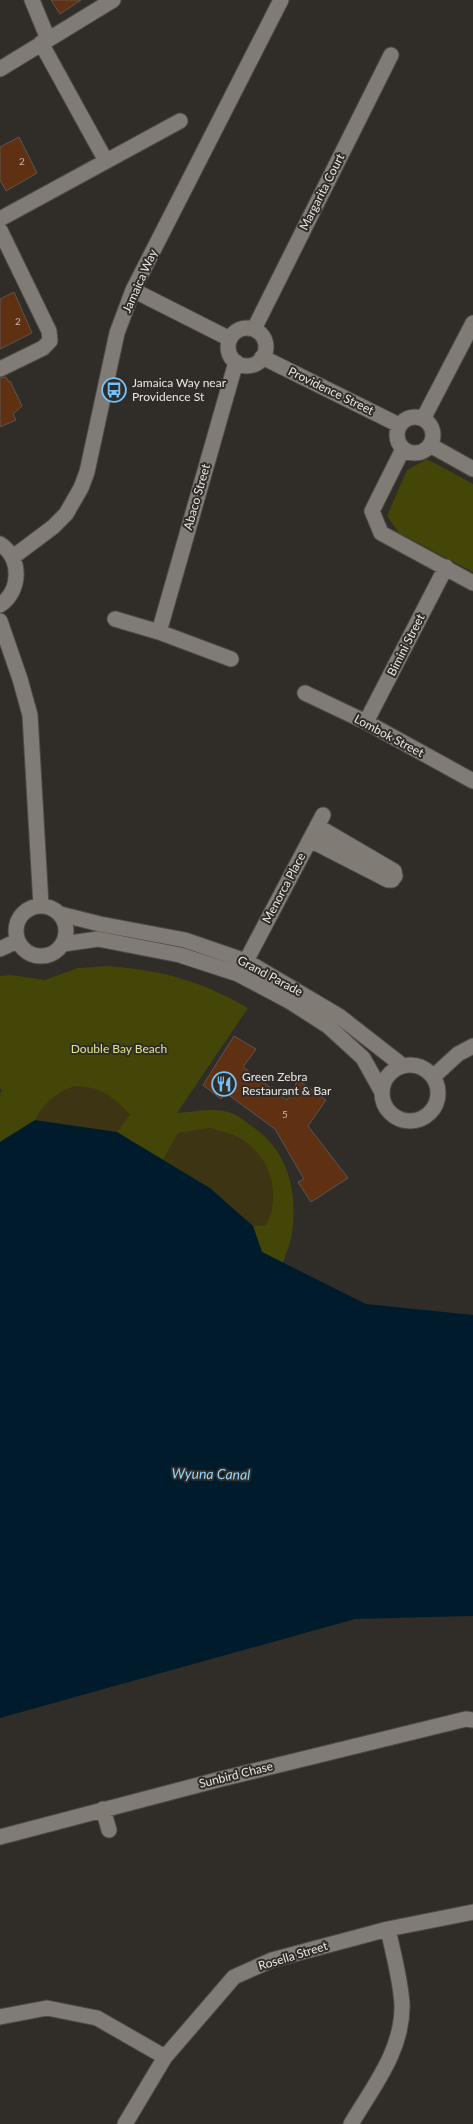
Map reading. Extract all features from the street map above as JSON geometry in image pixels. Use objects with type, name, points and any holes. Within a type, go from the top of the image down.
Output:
[{"type":"street","points":[[32,0],[45,41],[106,161]]},
{"type":"street","points":[[0,69],[113,0]]},
{"type":"street","name":"Jamaica Way","points":[[13,557],[53,527],[76,501],[82,488],[117,333],[133,290],[281,0]]},
{"type":"street","name":"Margarita Court","points":[[254,329],[392,55]]},
{"type":"street","points":[[0,219],[180,121]]},
{"type":"street","points":[[0,230],[49,331],[50,341],[43,348],[0,369]]},
{"type":"street","points":[[133,290],[230,338]]},
{"type":"street","points":[[423,419],[473,323]]},
{"type":"street","points":[[254,329],[264,338],[266,345],[262,357],[250,365],[236,362],[228,350],[230,338],[239,330],[254,329]]},
{"type":"street","name":"Providence Street","points":[[262,357],[399,425]]},
{"type":"street","name":"Abaco Street","points":[[158,632],[236,362]]},
{"type":"street","points":[[410,418],[423,419],[428,422],[433,430],[430,445],[426,450],[417,453],[411,453],[403,449],[397,438],[399,425],[410,418]]},
{"type":"street","points":[[430,445],[473,469]]},
{"type":"street","points":[[403,449],[372,510],[381,533],[473,583]]},
{"type":"street","points":[[0,544],[13,557],[17,569],[13,592],[0,605]]},
{"type":"street","name":"Bimini Street","points":[[366,722],[446,567]]},
{"type":"street","points":[[115,619],[158,632],[231,659]]},
{"type":"street","points":[[0,621],[30,715],[41,905]]},
{"type":"street","name":"Lombok Street","points":[[305,693],[366,722],[473,781]]},
{"type":"street","name":"Menorca Place","points":[[246,961],[320,821],[395,872],[394,878],[388,880],[310,840]]},
{"type":"street","points":[[41,905],[55,909],[60,914],[66,928],[63,944],[53,953],[39,956],[26,952],[17,941],[15,933],[19,916],[32,906],[41,905]]},
{"type":"street","name":"Grand Parade","points":[[60,914],[100,924],[185,940],[246,961],[339,1016],[403,1066]]},
{"type":"street","name":"Grand Parade","points":[[63,944],[98,940],[180,955],[238,974],[289,1001],[328,1026],[363,1058],[382,1092]]},
{"type":"street","points":[[0,949],[17,941]]},
{"type":"street","points":[[434,1076],[458,1054],[473,1046]]},
{"type":"street","points":[[403,1066],[420,1066],[434,1076],[438,1085],[439,1095],[431,1112],[423,1118],[414,1121],[404,1121],[395,1117],[388,1110],[382,1092],[388,1076],[403,1066]]},
{"type":"street","name":"Sunbird Chase","points":[[0,1836],[438,1726],[473,1720]]},
{"type":"street","points":[[104,1809],[109,1830]]},
{"type":"street","name":"Rosella Street","points":[[125,2124],[165,2056],[234,1977],[272,1960],[388,1929],[473,1912]]},
{"type":"street","points":[[351,2124],[393,2055],[399,2032],[402,2005],[388,1929]]},
{"type":"street","points":[[0,2017],[47,2008],[97,2018],[165,2056]]},
{"type":"green space","points":[[427,459],[473,484],[473,572],[399,533],[387,516],[407,470]]},
{"type":"green space","name":"Double Bay Beach","points":[[108,966],[181,978],[213,990],[248,1008],[177,1113],[211,1110],[231,1113],[241,1118],[263,1135],[273,1146],[288,1172],[293,1202],[290,1244],[283,1263],[262,1252],[253,1226],[36,1120],[0,1142],[0,1094],[2,1091],[0,1088],[0,976],[11,975],[45,980],[78,968]]},
{"type":"sand","points":[[75,1086],[99,1090],[112,1098],[130,1115],[117,1132],[35,1120],[52,1098],[62,1091]]},
{"type":"sand","points":[[210,1128],[240,1138],[259,1155],[266,1165],[273,1189],[273,1201],[266,1225],[253,1226],[210,1188],[163,1159],[178,1133]]},
{"type":"water","name":"Wyuna Canal","points":[[35,1120],[117,1132],[210,1188],[253,1226],[262,1252],[366,1304],[473,1315],[473,1616],[355,1619],[0,1718],[0,1142]]},
{"type":"building","points":[[51,0],[81,0],[60,14]]},
{"type":"building","points":[[19,137],[37,173],[6,191],[0,180],[0,147]]},
{"type":"building","points":[[14,292],[32,333],[0,349],[0,299]]},
{"type":"building","points":[[6,377],[10,381],[22,406],[13,414],[16,420],[0,427],[0,378]]},
{"type":"building","points":[[234,1036],[256,1049],[243,1067],[287,1100],[298,1080],[326,1100],[308,1126],[348,1178],[311,1202],[298,1182],[304,1179],[275,1129],[226,1093],[221,1099],[203,1085]]},
{"type":"place","name":"Jamaica Way near Providence St","points":[[114,390]]},
{"type":"place","name":"Green Zebra Restaurant & Bar","points":[[224,1084]]}]
